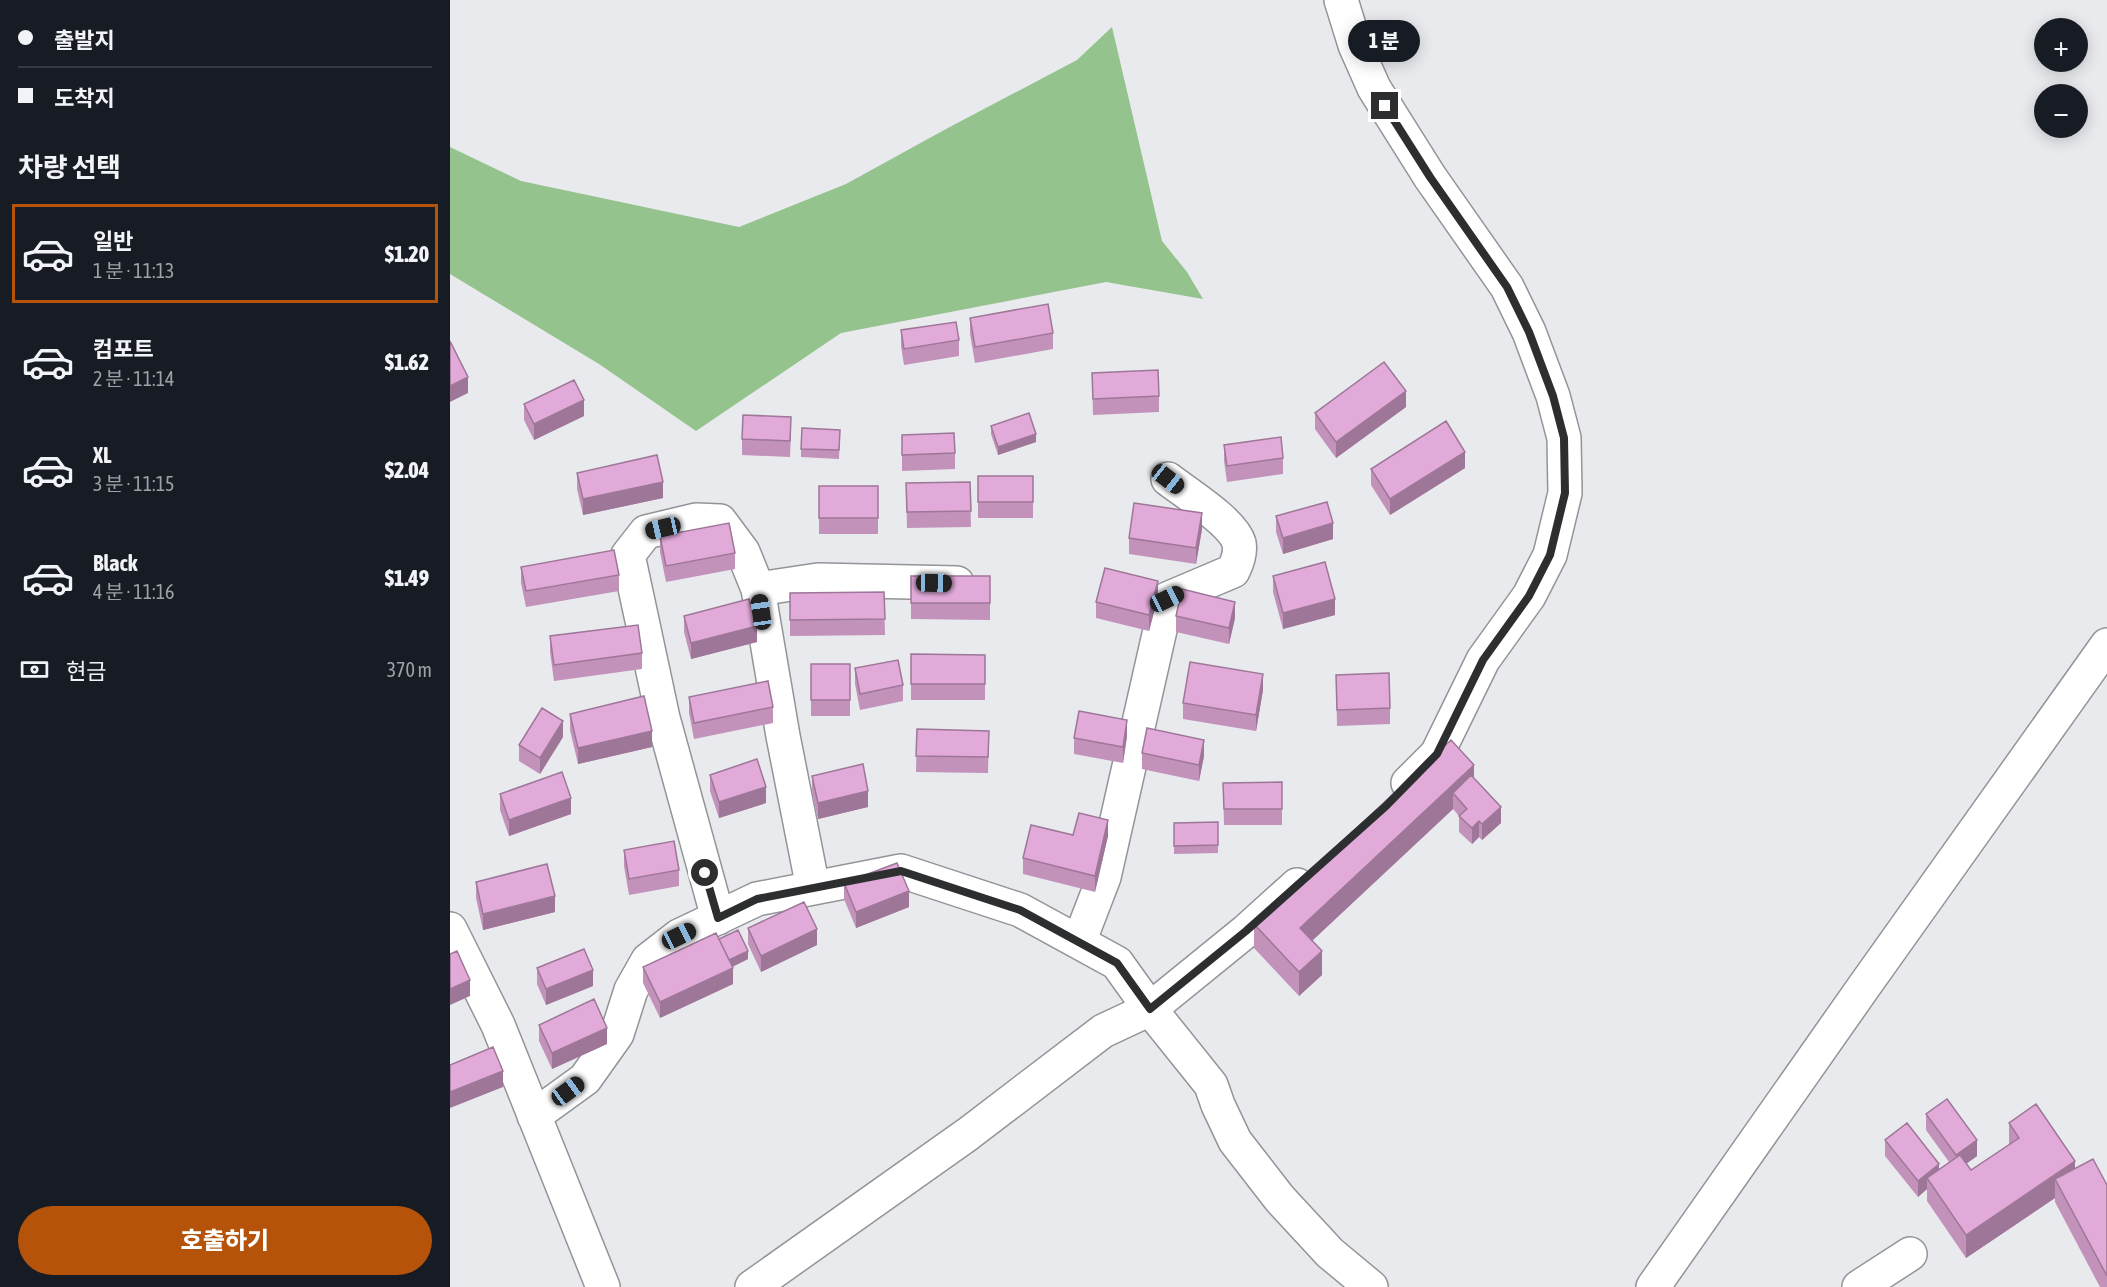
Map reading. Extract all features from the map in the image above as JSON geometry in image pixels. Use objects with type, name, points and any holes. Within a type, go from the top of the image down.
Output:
[{"type":"street","points":[[1341,0],[1355,45],[1374,88],[1430,177],[1507,287],[1529,332],[1553,396],[1564,438],[1565,493],[1550,555],[1529,596],[1483,660],[1437,754],[1386,806]]},
{"type":"street","points":[[1079,942],[1104,877],[1167,599],[1233,571],[1239,558],[1239,543],[1226,523],[1168,479]]},
{"type":"street","points":[[718,918],[663,718],[628,555],[646,532],[696,520],[720,521],[743,552],[758,589],[813,888]]},
{"type":"street","points":[[758,589],[818,580],[958,583]]},
{"type":"street","points":[[1653,1287],[2107,645]]},
{"type":"street","points":[[752,1287],[968,1134],[1103,1030],[1150,1009],[1246,931],[1316,869]]},
{"type":"street","points":[[534,1116],[585,1079],[617,1034],[631,990],[648,960],[679,936],[757,899],[901,871],[1020,910],[1117,963],[1210,1085],[1235,1141],[1280,1198],[1330,1253],[1371,1287]]},
{"type":"street","points":[[450,929],[498,1025],[603,1287]]},
{"type":"street","points":[[1859,1287],[1910,1254]]},
{"type":"green space","points":[[1112,27],[1162,241],[1187,272],[1203,299],[1106,282],[841,333],[696,431],[599,364],[450,274],[450,147],[521,181],[739,227],[846,184],[1077,60]]},
{"type":"building","points":[[1048,304],[1053,333],[975,347],[970,318]]},
{"type":"building","points":[[956,322],[959,340],[904,349],[901,330]]},
{"type":"building","points":[[450,341],[468,377],[450,386]]},
{"type":"building","points":[[1384,362],[1406,391],[1336,442],[1315,413]]},
{"type":"building","points":[[1158,370],[1159,396],[1093,399],[1092,373]]},
{"type":"building","points":[[574,380],[584,400],[534,424],[524,404]]},
{"type":"building","points":[[1029,413],[1036,434],[998,447],[991,426]]},
{"type":"building","points":[[743,415],[791,417],[790,441],[742,439]]},
{"type":"building","points":[[1446,421],[1465,452],[1390,499],[1371,469]]},
{"type":"building","points":[[802,428],[840,430],[839,450],[801,449]]},
{"type":"building","points":[[954,433],[955,453],[902,455],[902,435]]},
{"type":"building","points":[[1281,437],[1283,458],[1227,466],[1224,445]]},
{"type":"building","points":[[657,455],[663,482],[583,499],[577,473]]},
{"type":"building","points":[[978,476],[1033,476],[1033,502],[978,502]]},
{"type":"building","points":[[970,482],[971,511],[907,512],[906,483]]},
{"type":"building","points":[[819,486],[878,486],[878,518],[819,518]]},
{"type":"building","points":[[1327,502],[1333,523],[1283,538],[1276,516]]},
{"type":"building","points":[[1134,503],[1202,513],[1196,548],[1129,538]]},
{"type":"building","points":[[729,523],[735,553],[666,566],[660,536]]},
{"type":"building","points":[[614,550],[619,575],[526,591],[521,567]]},
{"type":"building","points":[[1325,562],[1335,599],[1283,613],[1273,576]]},
{"type":"building","points":[[1105,568],[1158,581],[1149,615],[1096,602]]},
{"type":"building","points":[[911,576],[990,576],[990,603],[911,603]]},
{"type":"building","points":[[1182,589],[1235,602],[1229,628],[1176,616]]},
{"type":"building","points":[[884,592],[885,619],[790,620],[790,593]]},
{"type":"building","points":[[749,599],[757,626],[691,643],[684,616]]},
{"type":"building","points":[[638,625],[642,653],[554,665],[550,636]]},
{"type":"building","points":[[911,654],[985,655],[985,684],[911,684]]},
{"type":"building","points":[[898,660],[903,685],[860,694],[855,668]]},
{"type":"building","points":[[1190,662],[1263,674],[1256,715],[1183,703]]},
{"type":"building","points":[[811,664],[850,664],[850,700],[811,700]]},
{"type":"building","points":[[1389,673],[1390,708],[1337,710],[1336,675]]},
{"type":"building","points":[[768,681],[773,707],[694,723],[689,697]]},
{"type":"building","points":[[644,696],[652,731],[578,748],[570,714]]},
{"type":"building","points":[[542,708],[563,721],[540,758],[519,745]]},
{"type":"building","points":[[1079,711],[1127,720],[1123,747],[1074,738]]},
{"type":"building","points":[[1147,728],[1204,740],[1199,765],[1142,753]]},
{"type":"building","points":[[917,729],[989,731],[988,757],[916,756]]},
{"type":"building","points":[[1451,740],[1474,765],[1300,928],[1322,951],[1299,972],[1254,924]]},
{"type":"building","points":[[757,759],[766,787],[719,802],[710,775]]},
{"type":"building","points":[[863,764],[868,791],[818,803],[812,776]]},
{"type":"building","points":[[562,772],[571,798],[509,820],[500,794]]},
{"type":"building","points":[[1471,775],[1501,807],[1482,824],[1479,821],[1472,828],[1459,816],[1467,809],[1453,793]]},
{"type":"building","points":[[1282,782],[1282,809],[1224,809],[1223,783]]},
{"type":"building","points":[[1079,813],[1108,820],[1095,876],[1023,858],[1031,825],[1073,835]]},
{"type":"building","points":[[1218,822],[1218,845],[1174,846],[1174,823]]},
{"type":"building","points":[[674,841],[679,870],[629,879],[624,850]]},
{"type":"building","points":[[897,863],[909,891],[856,912],[844,883]]},
{"type":"building","points":[[547,864],[555,896],[483,914],[476,882]]},
{"type":"building","points":[[804,902],[817,929],[761,956],[748,928]]},
{"type":"building","points":[[738,930],[748,951],[729,960],[719,939]]},
{"type":"building","points":[[716,933],[733,968],[660,1002],[643,967]]},
{"type":"building","points":[[584,949],[593,970],[546,989],[537,968]]},
{"type":"building","points":[[457,951],[470,980],[450,989],[450,954]]},
{"type":"building","points":[[594,999],[607,1028],[552,1053],[539,1025]]},
{"type":"building","points":[[493,1047],[503,1071],[450,1092],[450,1065]]},
{"type":"building","points":[[1947,1099],[1977,1140],[1956,1155],[1926,1114]]},
{"type":"building","points":[[2036,1104],[2075,1161],[1966,1235],[1927,1178],[1960,1155],[1971,1170],[2019,1138],[2009,1123]]},
{"type":"building","points":[[1907,1123],[1939,1164],[1918,1181],[1885,1140]]},
{"type":"building","points":[[2093,1159],[2107,1185],[2107,1276],[2055,1179]]},
{"type":"route","points":[[705,873],[718,918],[757,899],[901,871],[1020,910],[1117,963],[1150,1009],[1246,931],[1386,806],[1437,754],[1483,660],[1529,596],[1550,555],[1565,493],[1564,438],[1553,396],[1529,332],[1507,287],[1430,177],[1385,106]]}]
